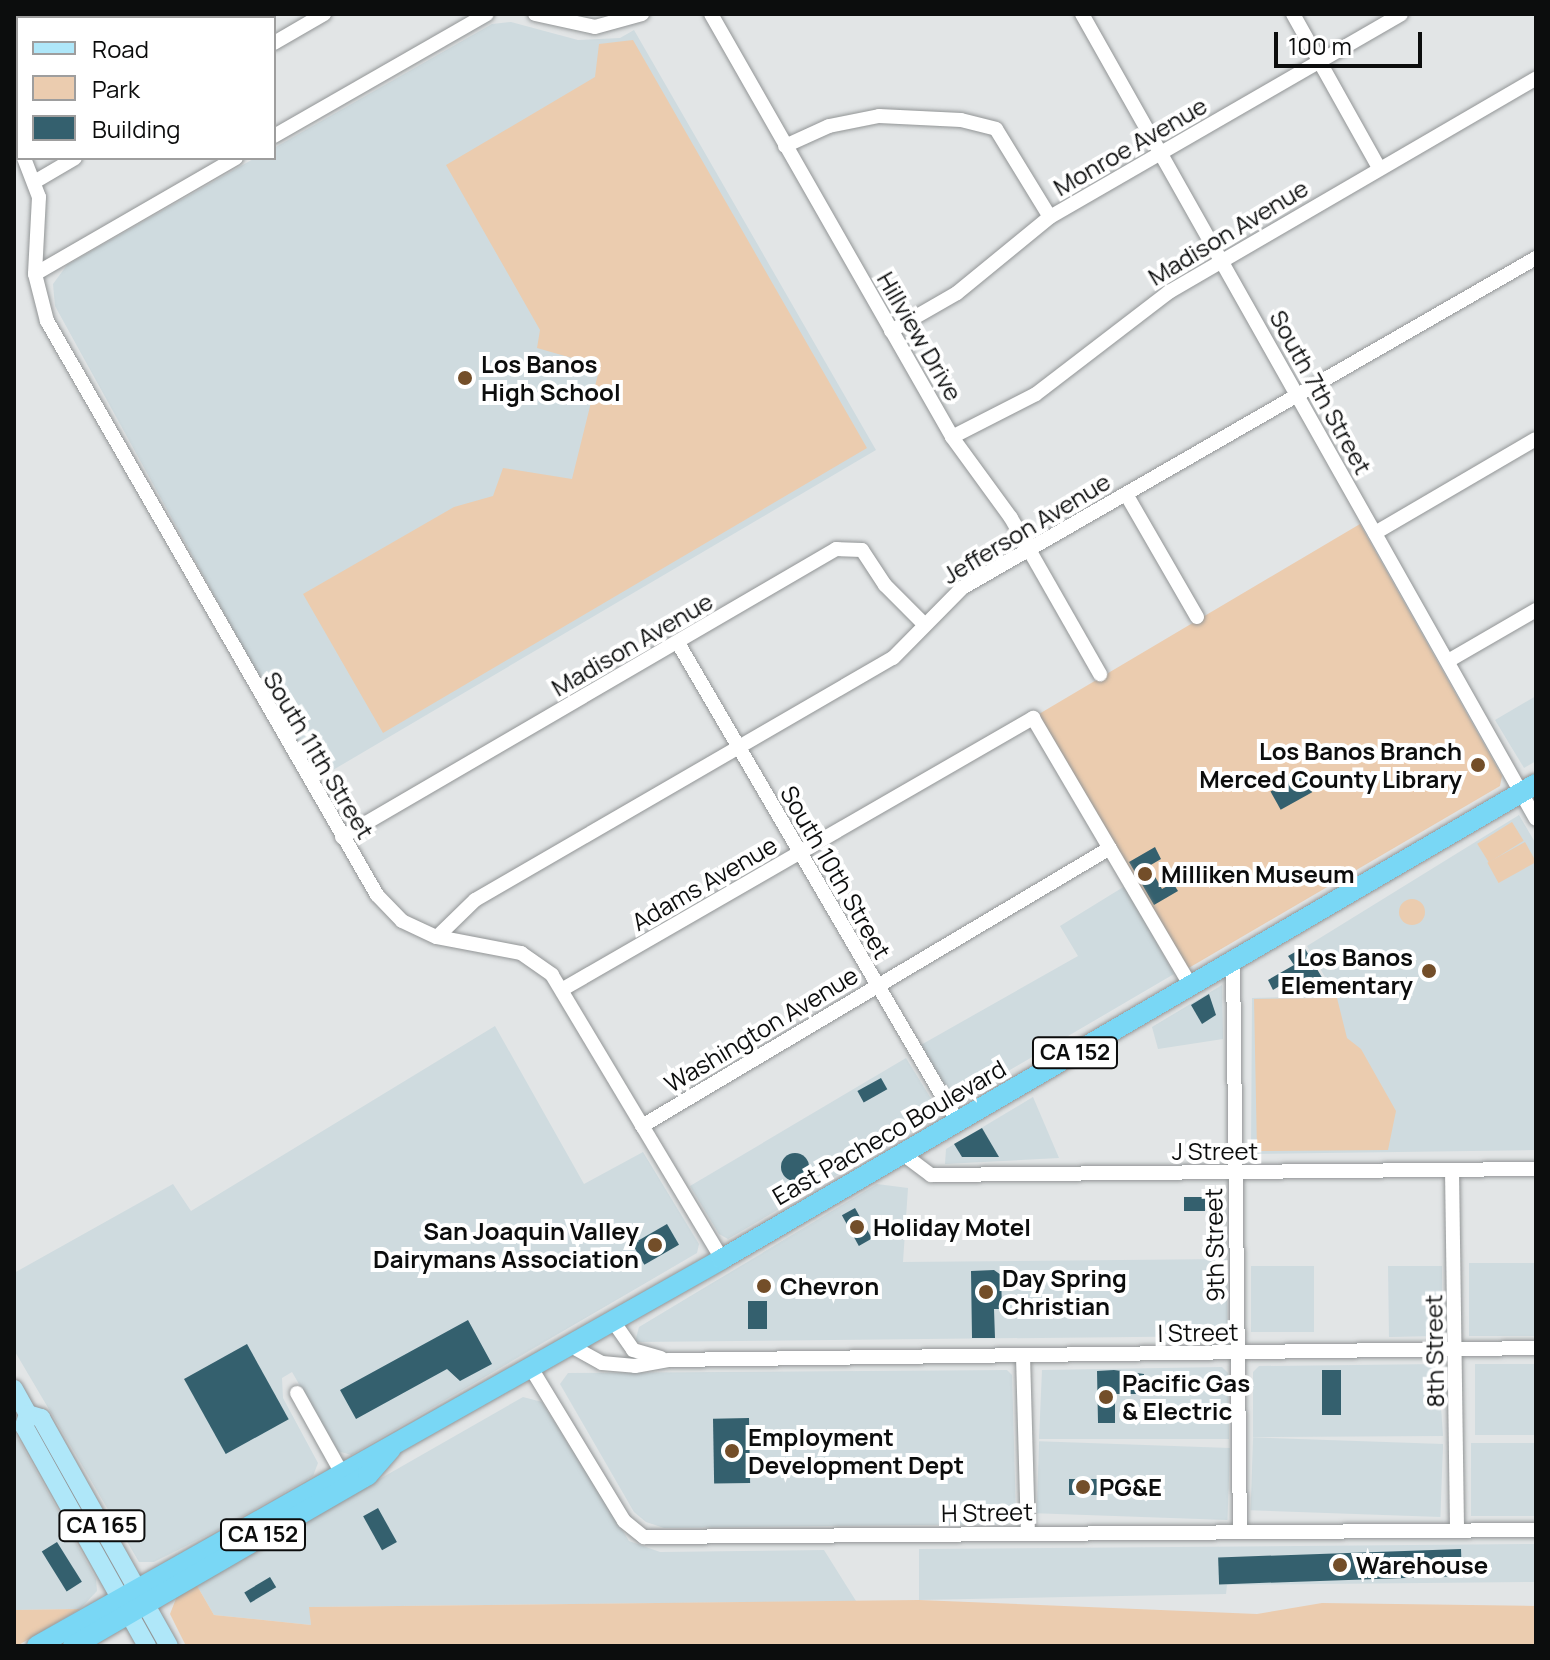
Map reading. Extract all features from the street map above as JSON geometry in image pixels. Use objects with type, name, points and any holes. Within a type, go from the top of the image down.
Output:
[{"type":"highway","name":"East Pacheco Boulevard","points":[[73,1646],[132,1600],[340,1470],[391,1449],[571,1346],[1528,788]]},
{"type":"highway","name":"East Pacheco Boulevard","points":[[37,1646],[284,1523],[376,1470],[391,1449]]},
{"type":"highway","points":[[284,1523],[331,1486],[340,1470]]},
{"type":"main road","name":"CA 165","points":[[14,1389],[28,1414],[41,1418],[132,1600],[147,1646]]},
{"type":"main road","name":"CA 165","points":[[132,1600],[169,1646]]},
{"type":"street","points":[[276,42],[324,14]]},
{"type":"street","points":[[276,135],[487,14]]},
{"type":"street","points":[[535,14],[595,27],[642,14]]},
{"type":"street","name":"Hillview Drive","points":[[711,14],[952,437],[1030,549],[1100,674]]},
{"type":"street","name":"South 7th Street","points":[[1082,14],[1448,661],[1528,788],[1536,819]]},
{"type":"street","points":[[1293,14],[1379,168]]},
{"type":"street","name":"Monroe Avenue","points":[[891,331],[957,293],[1050,217],[1401,14]]},
{"type":"street","name":"Madison Avenue","points":[[952,437],[1036,394],[1146,306],[1536,78]]},
{"type":"street","points":[[785,146],[829,126],[879,116],[961,120],[996,129],[1050,217]]},
{"type":"street","name":"South 11th Street","points":[[25,160],[36,181],[35,274],[47,321],[342,837],[388,909],[437,937],[521,953],[563,989],[722,1259]]},
{"type":"street","points":[[36,181],[72,160]]},
{"type":"street","points":[[35,274],[233,160]]},
{"type":"street","name":"Jefferson Avenue","points":[[437,937],[475,900],[893,658],[923,623],[962,588],[1536,258]]},
{"type":"street","points":[[1375,533],[1536,439]]},
{"type":"street","points":[[1126,494],[1197,617]]},
{"type":"street","name":"Madison Avenue","points":[[342,837],[836,549],[851,546],[862,550],[885,585],[923,623]]},
{"type":"street","points":[[1448,661],[1536,610]]},
{"type":"street","name":"South 10th Street","points":[[678,643],[957,1121]]},
{"type":"street","name":"Adams Avenue","points":[[563,989],[1033,718],[1110,848]]},
{"type":"street","points":[[1110,848],[1190,985]]},
{"type":"street","name":"Washington Avenue","points":[[642,1126],[1110,848]]},
{"type":"street","name":"9th Street","points":[[1233,960],[1240,1529]]},
{"type":"street","name":"J Street","points":[[903,1154],[931,1175],[1536,1169]]},
{"type":"street","name":"8th Street","points":[[1452,1170],[1457,1350],[1457,1531]]},
{"type":"street","name":"I Street","points":[[613,1321],[633,1350],[669,1360]]},
{"type":"street","name":"I Street","points":[[571,1346],[602,1363],[1536,1348]]},
{"type":"street","points":[[1023,1356],[1028,1534]]},
{"type":"street","name":"H Street","points":[[531,1368],[624,1521],[644,1537],[1240,1529],[1536,1530]]},
{"type":"street","points":[[297,1393],[340,1470]]},
{"type":"shaded area","name":"Los Banos High School","points":[[511,22],[578,40],[620,38],[634,30],[876,450],[316,780],[55,306],[53,284],[67,265],[251,160],[276,160],[276,147],[492,24]]},
{"type":"shaded area","points":[[1536,696],[1536,761],[1524,768],[1495,720]]},
{"type":"shaded area","name":"Los Banos Elementary","points":[[1519,815],[1536,844],[1536,1150],[1251,1154],[1252,998],[1336,996],[1307,946]]},
{"type":"shaded area","points":[[1125,886],[1174,974],[964,1097],[950,1092],[919,1046],[1078,956],[1060,926]]},
{"type":"shaded area","points":[[1222,985],[1223,1039],[1158,1049],[1152,1027]]},
{"type":"shaded area","points":[[495,1026],[584,1184],[643,1152],[699,1244],[697,1253],[351,1455],[338,1451],[292,1372],[282,1378],[283,1398],[318,1463],[313,1476],[224,1527],[154,1562],[139,1562],[14,1350],[14,1273],[173,1184],[191,1211]]},
{"type":"shaded area","points":[[906,1058],[935,1105],[933,1119],[728,1239],[719,1234],[690,1186]]},
{"type":"shaded area","points":[[1033,1097],[1059,1158],[945,1164],[946,1149]]},
{"type":"shaded area","points":[[877,1184],[908,1188],[903,1262],[1226,1259],[1228,1336],[635,1342],[639,1327]]},
{"type":"shaded area","points":[[1469,1263],[1536,1263],[1536,1336],[1469,1336]]},
{"type":"shaded area","points":[[1251,1266],[1314,1266],[1314,1332],[1251,1332]]},
{"type":"shaded area","points":[[1388,1266],[1442,1266],[1442,1331],[1436,1336],[1389,1337]]},
{"type":"shaded area","points":[[1438,1364],[1443,1436],[1253,1437],[1253,1372],[1259,1366]]},
{"type":"shaded area","points":[[1475,1364],[1536,1364],[1536,1435],[1475,1435]]},
{"type":"shaded area","points":[[1222,1367],[1228,1373],[1229,1439],[1039,1439],[1042,1370]]},
{"type":"shaded area","points":[[1007,1370],[1012,1375],[1016,1518],[1006,1524],[664,1528],[646,1522],[634,1512],[560,1384],[568,1373]]},
{"type":"shaded area","points":[[523,1397],[542,1402],[629,1541],[660,1552],[824,1550],[856,1601],[310,1607],[311,1625],[214,1615],[196,1584]]},
{"type":"shaded area","points":[[14,1431],[96,1579],[97,1591],[80,1609],[14,1610]]},
{"type":"shaded area","points":[[1253,1437],[1443,1444],[1440,1517],[1251,1510]]},
{"type":"shaded area","points":[[1039,1441],[1230,1448],[1227,1520],[1037,1513]]},
{"type":"shaded area","points":[[1471,1443],[1536,1443],[1536,1516],[1471,1516]]},
{"type":"shaded area","points":[[1536,1544],[1536,1582],[1227,1585],[1226,1594],[919,1600],[919,1549]]},
{"type":"green space","points":[[633,40],[867,448],[383,733],[303,594],[454,507],[493,496],[503,468],[572,479],[600,366],[537,348],[540,330],[446,165],[595,77],[599,44]]},
{"type":"green space","points":[[1360,524],[1502,776],[1500,786],[1187,969],[1039,714]]},
{"type":"green space","points":[[1512,822],[1524,841],[1489,862],[1477,844]]},
{"type":"green space","points":[[1525,842],[1536,862],[1499,883],[1487,863]]},
{"type":"green space","points":[[1412,899],[1421,903],[1425,912],[1421,921],[1412,925],[1403,921],[1399,912],[1403,903]]},
{"type":"green space","points":[[1337,998],[1347,1038],[1361,1049],[1396,1111],[1388,1150],[1257,1151],[1254,999]]},
{"type":"green space","points":[[196,1584],[214,1615],[311,1625],[309,1607],[919,1600],[1257,1614],[1322,1603],[1536,1606],[1536,1646],[186,1646],[170,1614],[177,1596]]},
{"type":"green space","points":[[80,1609],[17,1646],[14,1646],[14,1610]]},
{"type":"building","points":[[1302,774],[1312,792],[1281,810],[1271,791]]},
{"type":"building","name":"Milliken Museum","points":[[1155,847],[1161,859],[1149,866],[1162,889],[1173,883],[1178,891],[1154,905],[1129,862]]},
{"type":"building","points":[[1304,947],[1327,986],[1311,995],[1299,974],[1273,990],[1268,980],[1294,965],[1288,956]]},
{"type":"building","points":[[1209,994],[1216,1015],[1202,1024],[1191,1005]]},
{"type":"building","points":[[881,1078],[887,1089],[864,1102],[857,1091]]},
{"type":"building","points":[[982,1128],[999,1157],[962,1157],[954,1144]]},
{"type":"building","points":[[795,1153],[805,1157],[809,1167],[805,1177],[795,1181],[785,1177],[781,1167],[785,1157]]},
{"type":"building","points":[[1184,1197],[1205,1197],[1205,1211],[1184,1211]]},
{"type":"building","name":"Holiday Motel","points":[[855,1208],[872,1239],[859,1246],[842,1215]]},
{"type":"building","name":"San Joaquin Valley Dairymans Association","points":[[667,1224],[679,1245],[644,1265],[632,1244]]},
{"type":"building","name":"Day Spring Christian","points":[[994,1270],[1001,1275],[1002,1309],[994,1309],[995,1338],[972,1338],[971,1271]]},
{"type":"building","name":"Chevron","points":[[748,1301],[767,1301],[767,1329],[748,1329]]},
{"type":"building","points":[[468,1320],[492,1364],[460,1381],[447,1369],[356,1419],[340,1390]]},
{"type":"building","points":[[247,1344],[289,1419],[226,1454],[184,1379]]},
{"type":"building","points":[[1322,1370],[1341,1370],[1341,1415],[1322,1415]]},
{"type":"building","points":[[1097,1371],[1144,1374],[1145,1394],[1115,1394],[1115,1423],[1098,1423]]},
{"type":"building","name":"Employment Development Dept","points":[[749,1418],[750,1483],[714,1484],[713,1419]]},
{"type":"building","name":"PG&E","points":[[1069,1479],[1097,1479],[1097,1495],[1069,1495]]},
{"type":"building","points":[[378,1508],[397,1542],[382,1550],[363,1516]]},
{"type":"building","points":[[57,1542],[82,1582],[67,1591],[42,1552]]},
{"type":"building","name":"Warehouse","points":[[1461,1549],[1462,1576],[1219,1584],[1218,1557]]},
{"type":"building","points":[[270,1577],[276,1587],[250,1603],[244,1592]]},
{"type":"place","name":"Los Banos High School","points":[[465,378]]},
{"type":"place","name":"Los Banos Branch Merced County Library","points":[[1478,765]]},
{"type":"place","name":"Milliken Museum","points":[[1145,874]]},
{"type":"place","name":"Los Banos Elementary","points":[[1429,971]]},
{"type":"place","name":"Holiday Motel","points":[[857,1227]]},
{"type":"place","name":"San Joaquin Valley Dairymans Association","points":[[655,1245]]},
{"type":"place","name":"Chevron","points":[[764,1286]]},
{"type":"place","name":"Day Spring Christian","points":[[986,1292]]},
{"type":"place","name":"Pacific Gas & Electric","points":[[1106,1397]]},
{"type":"place","name":"Employment Development Dept","points":[[732,1451]]},
{"type":"place","name":"PG&E","points":[[1083,1487]]},
{"type":"place","name":"Warehouse","points":[[1340,1565]]}]
